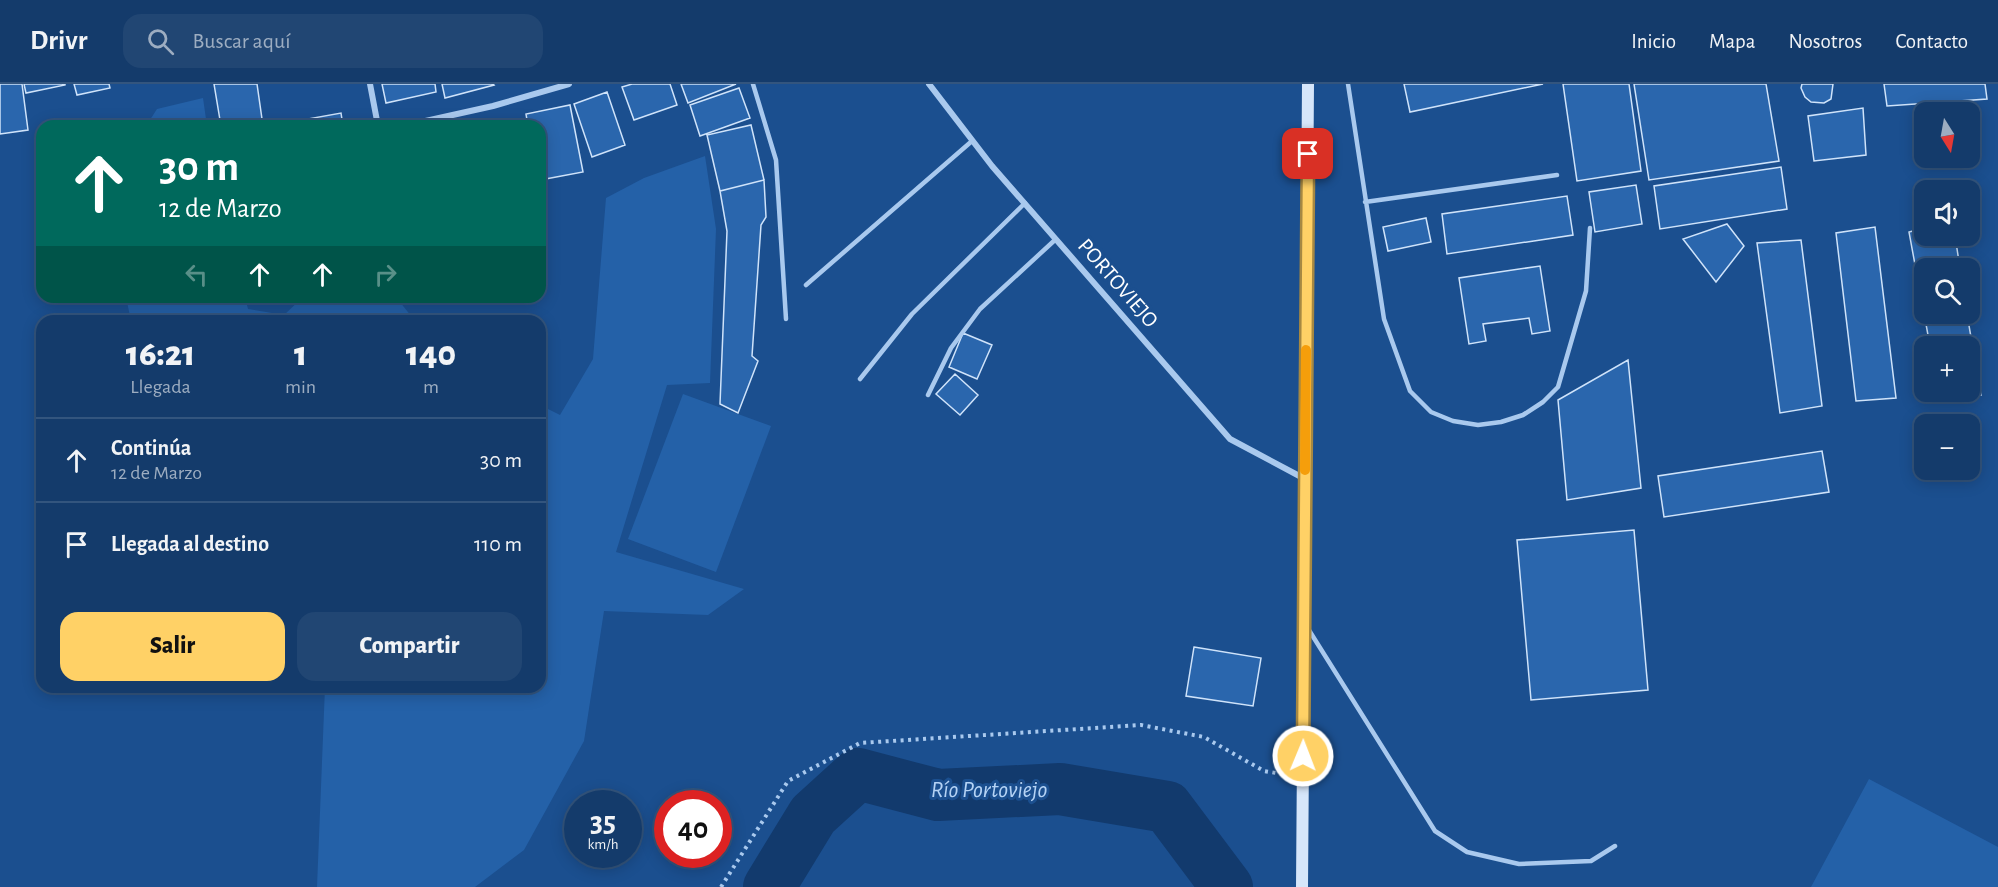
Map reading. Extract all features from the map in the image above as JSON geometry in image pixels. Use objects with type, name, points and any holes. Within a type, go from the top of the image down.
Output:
[{"type":"street","points":[[370,84],[377,120]]},
{"type":"street","points":[[430,120],[493,106],[569,84]]},
{"type":"street","name":"PORTOVIEJO","points":[[928,84],[972,141],[1230,439],[1305,478]]},
{"type":"street","points":[[1302,887],[1306,624],[1308,84]]},
{"type":"lane","points":[[753,84],[776,160],[786,320]]},
{"type":"lane","points":[[1348,84],[1384,319],[1410,391],[1431,412],[1453,421],[1478,425],[1522,415],[1544,402],[1558,387],[1586,291],[1590,228]]},
{"type":"lane","points":[[806,285],[972,141]]},
{"type":"lane","points":[[1365,201],[1557,175]]},
{"type":"lane","points":[[860,379],[912,314],[1025,203]]},
{"type":"lane","points":[[928,395],[951,348],[980,309],[1056,239]]},
{"type":"lane","points":[[1306,624],[1434,831],[1467,852],[1519,864],[1591,861],[1615,846]]},
{"type":"path","points":[[721,887],[788,781],[860,743],[1141,725],[1204,737],[1264,771],[1303,778]]},
{"type":"shaded area","points":[[203,98],[206,120],[150,120],[157,109]]},
{"type":"shaded area","points":[[705,156],[716,229],[710,383],[667,385],[616,552],[744,589],[708,615],[604,611],[584,741],[524,850],[475,887],[317,887],[325,693],[546,693],[546,408],[560,415],[593,359],[606,198],[644,178]]},
{"type":"shaded area","points":[[127,303],[246,303],[248,309],[284,315],[130,315]]},
{"type":"shaded area","points":[[297,303],[401,303],[410,315],[284,315]]},
{"type":"shaded area","points":[[683,394],[771,426],[716,572],[628,539]]},
{"type":"shaded area","points":[[1869,779],[1998,847],[1998,887],[1811,887]]},
{"type":"building","points":[[0,84],[22,84],[28,130],[0,134]]},
{"type":"building","points":[[24,84],[65,84],[65,85],[26,93]]},
{"type":"building","points":[[74,84],[109,84],[110,88],[77,95]]},
{"type":"building","points":[[214,84],[257,84],[262,120],[220,120]]},
{"type":"building","points":[[382,84],[435,84],[436,92],[386,103]]},
{"type":"building","points":[[442,84],[493,84],[494,85],[445,98]]},
{"type":"building","points":[[632,84],[670,84],[677,105],[634,120],[622,87]]},
{"type":"building","points":[[681,84],[736,84],[688,103]]},
{"type":"building","points":[[1404,84],[1543,84],[1410,112]]},
{"type":"building","points":[[1563,84],[1629,84],[1641,171],[1577,181]]},
{"type":"building","points":[[1634,84],[1766,84],[1779,161],[1649,180]]},
{"type":"building","points":[[1802,84],[1833,84],[1831,99],[1824,103],[1811,102],[1805,97],[1801,88]]},
{"type":"building","points":[[1884,84],[1985,84],[1987,99],[1914,102],[1914,104],[1887,106]]},
{"type":"building","points":[[739,88],[750,118],[700,136],[690,105]]},
{"type":"building","points":[[607,92],[625,145],[592,157],[574,104]]},
{"type":"building","points":[[570,105],[583,172],[546,179],[546,120],[527,120],[526,114]]},
{"type":"building","points":[[1863,108],[1866,155],[1814,161],[1808,116]]},
{"type":"building","points":[[341,113],[342,120],[302,120]]},
{"type":"building","points":[[751,125],[764,180],[720,191],[707,135]]},
{"type":"building","points":[[1781,167],[1787,209],[1660,229],[1654,186]]},
{"type":"building","points":[[764,180],[766,217],[761,225],[752,356],[758,361],[738,413],[720,404],[727,231],[720,191]]},
{"type":"building","points":[[1636,185],[1642,224],[1595,232],[1589,192]]},
{"type":"building","points":[[1567,196],[1573,235],[1447,254],[1442,214]]},
{"type":"building","points":[[1426,218],[1431,242],[1388,251],[1383,227]]},
{"type":"building","points":[[1727,224],[1744,246],[1716,282],[1683,239]]},
{"type":"building","points":[[1875,227],[1896,398],[1856,401],[1836,233]]},
{"type":"building","points":[[1914,231],[1914,246],[1957,246],[1958,258],[1914,259],[1909,232]]},
{"type":"building","points":[[1801,240],[1822,406],[1780,413],[1757,243]]},
{"type":"building","points":[[1540,266],[1550,331],[1532,334],[1529,318],[1483,324],[1486,341],[1469,344],[1459,278]]},
{"type":"building","points":[[1926,324],[1969,324],[1971,336],[1928,336]]},
{"type":"building","points":[[963,333],[992,345],[977,379],[949,367]]},
{"type":"building","points":[[1628,360],[1641,488],[1567,500],[1558,400]]},
{"type":"building","points":[[955,374],[978,395],[960,415],[936,394]]},
{"type":"building","points":[[1822,451],[1829,492],[1664,517],[1658,476]]},
{"type":"building","points":[[1634,530],[1648,690],[1531,700],[1517,540]]},
{"type":"building","points":[[1194,647],[1261,658],[1253,706],[1186,696]]},
{"type":"waterway","name":"Río Portoviejo","points":[[769,887],[813,815],[858,774],[938,795],[1060,789],[1167,807],[1227,887]]},
{"type":"slow traffic","points":[[1305,470],[1306,350]]},
{"type":"route","points":[[1303,756],[1306,624],[1308,154]]}]
